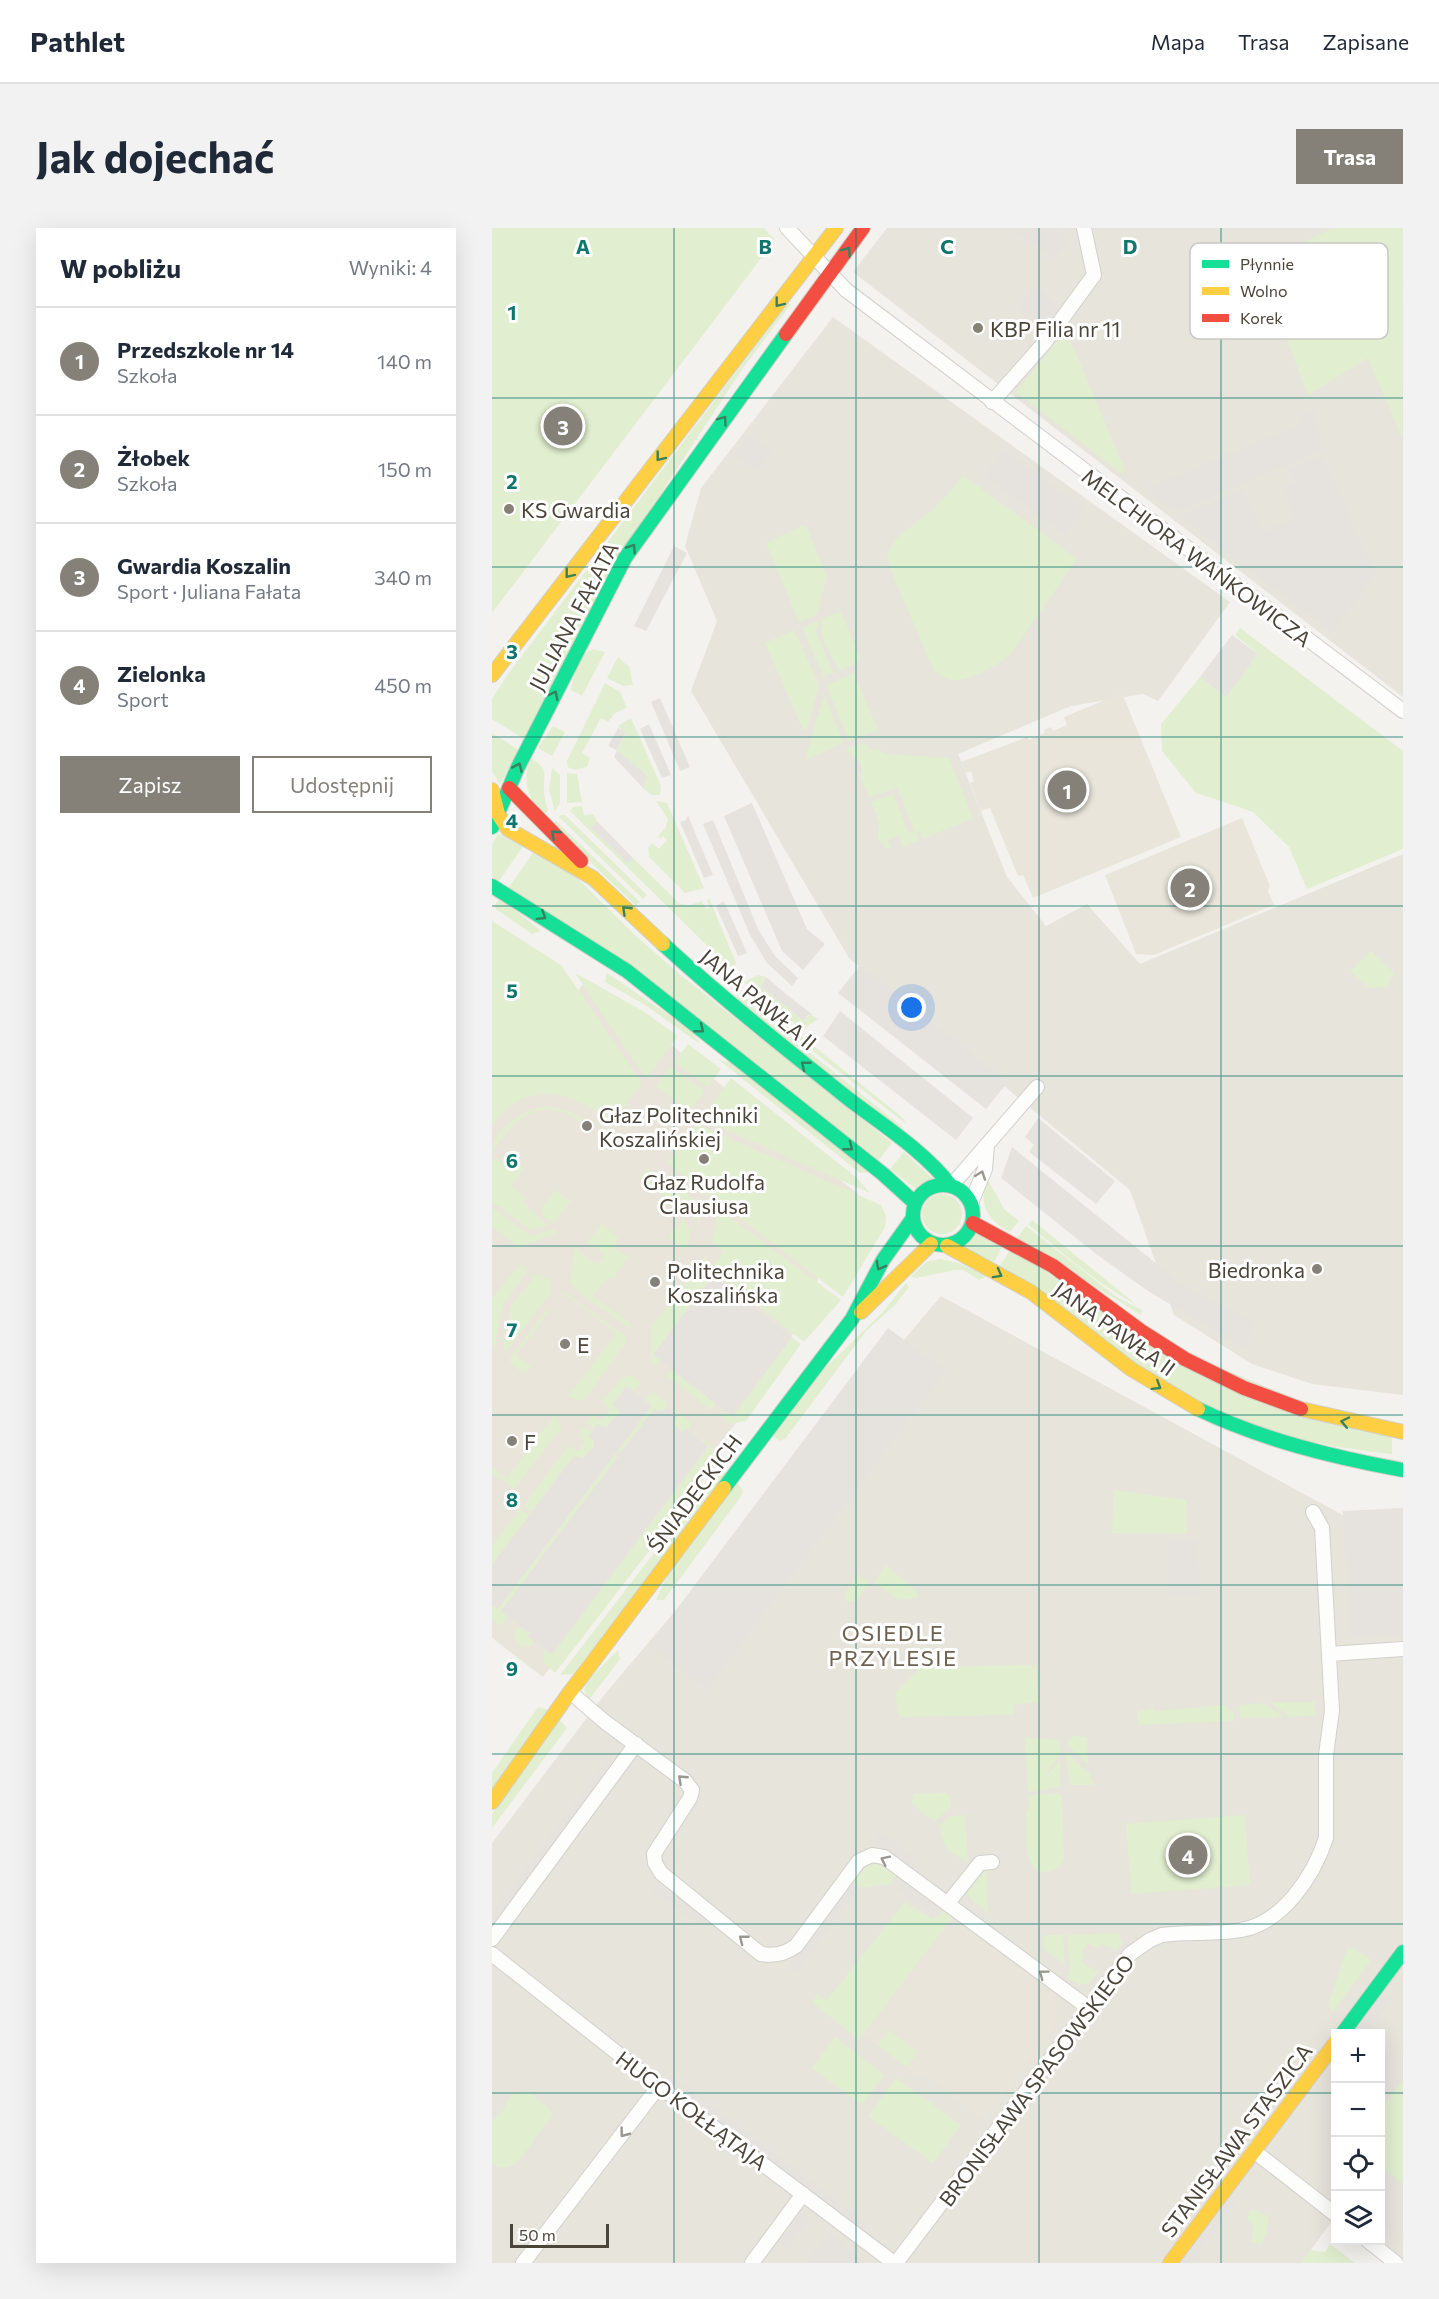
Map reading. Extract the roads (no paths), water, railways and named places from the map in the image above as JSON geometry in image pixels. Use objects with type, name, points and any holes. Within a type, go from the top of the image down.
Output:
[{"type":"street","points":[[787,228],[831,274]]},
{"type":"street","name":"JULIANA FAŁATA","points":[[492,675],[836,228]]},
{"type":"street","name":"JULIANA FAŁATA","points":[[495,820],[625,558],[676,484],[863,228]]},
{"type":"street","points":[[992,402],[1045,342],[1094,275],[1084,228]]},
{"type":"street","name":"MELCHIORA WAŃKOWICZA","points":[[831,274],[846,290],[992,402],[1403,711]]},
{"type":"street","points":[[509,788],[579,857],[593,878]]},
{"type":"street","points":[[492,790],[495,820]]},
{"type":"street","name":"JANA PAWŁA II","points":[[495,820],[593,878],[720,997],[906,1144],[941,1173],[951,1186]]},
{"type":"street","points":[[492,886],[627,971],[883,1174],[915,1203]]},
{"type":"street","points":[[951,1186],[1038,1087]]},
{"type":"street","points":[[971,1203],[959,1190],[951,1186],[934,1186],[920,1196],[915,1203],[913,1218],[918,1233],[931,1244],[947,1246],[958,1242],[968,1233],[973,1223],[971,1203],[985,1169],[987,1145]]},
{"type":"street","name":"ŚNIADECKICH","points":[[492,1802],[570,1692],[852,1319],[883,1260],[913,1218]]},
{"type":"street","name":"JANA PAWŁA II","points":[[973,1223],[1039,1257],[1155,1340],[1213,1374],[1291,1407],[1328,1418],[1403,1432]]},
{"type":"street","name":"ŚNIADECKICH","points":[[852,1319],[902,1275],[931,1244]]},
{"type":"street","name":"JANA PAWŁA II","points":[[947,1246],[1022,1287],[1118,1361],[1164,1390],[1222,1420],[1287,1445],[1343,1460],[1403,1470]]},
{"type":"street","name":"BRONISŁAWA SPASOWSKIEGO","points":[[895,2263],[1130,1954],[1150,1940],[1174,1933],[1241,1930],[1256,1926],[1280,1912],[1302,1885],[1322,1850],[1326,1838],[1326,1755],[1332,1710],[1322,1528],[1313,1512]]},
{"type":"street","points":[[1329,1654],[1403,1649]]},
{"type":"street","points":[[570,1692],[685,1781],[692,1790],[690,1798],[654,1854],[655,1863],[661,1873],[682,1892],[761,1954],[774,1956],[785,1953],[796,1946],[859,1862],[872,1855],[884,1857],[1090,2009]]},
{"type":"street","points":[[492,1939],[636,1744]]},
{"type":"street","points":[[948,1903],[980,1863],[992,1862]]},
{"type":"street","points":[[1346,2029],[1403,1952]]},
{"type":"street","name":"HUGO KOŁŁĄTAJA","points":[[492,1954],[659,2086],[895,2263]]},
{"type":"street","name":"STANISŁAWA STASZICA","points":[[1170,2263],[1331,2047]]},
{"type":"street","points":[[523,2263],[659,2086]]},
{"type":"street","points":[[1254,2151],[1331,2213]]},
{"type":"street","points":[[752,2263],[803,2194]]},
{"type":"street","points":[[1372,2245],[1396,2263]]},
{"type":"place","name":"KBP Filia nr 11","points":[[978,328]]},
{"type":"place","name":"Gwardia Koszalin","points":[[563,426]]},
{"type":"place","name":"KS Gwardia","points":[[509,509]]},
{"type":"place","name":"Przedszkole nr 14","points":[[1067,790]]},
{"type":"place","name":"Żłobek","points":[[1190,888]]},
{"type":"place","name":"Głaz Politechniki Koszalińskiej","points":[[587,1126]]},
{"type":"place","name":"Głaz Rudolfa Clausiusa","points":[[704,1159]]},
{"type":"place","name":"Biedronka","points":[[1317,1269]]},
{"type":"place","name":"Politechnika Koszalińska","points":[[655,1282]]},
{"type":"place","name":"E","points":[[565,1344]]},
{"type":"place","name":"F","points":[[512,1441]]},
{"type":"place","name":"Zielonka","points":[[1188,1855]]},
{"type":"district","name":"OSIEDLE PRZYLESIE","points":[[893,1644]]}]
